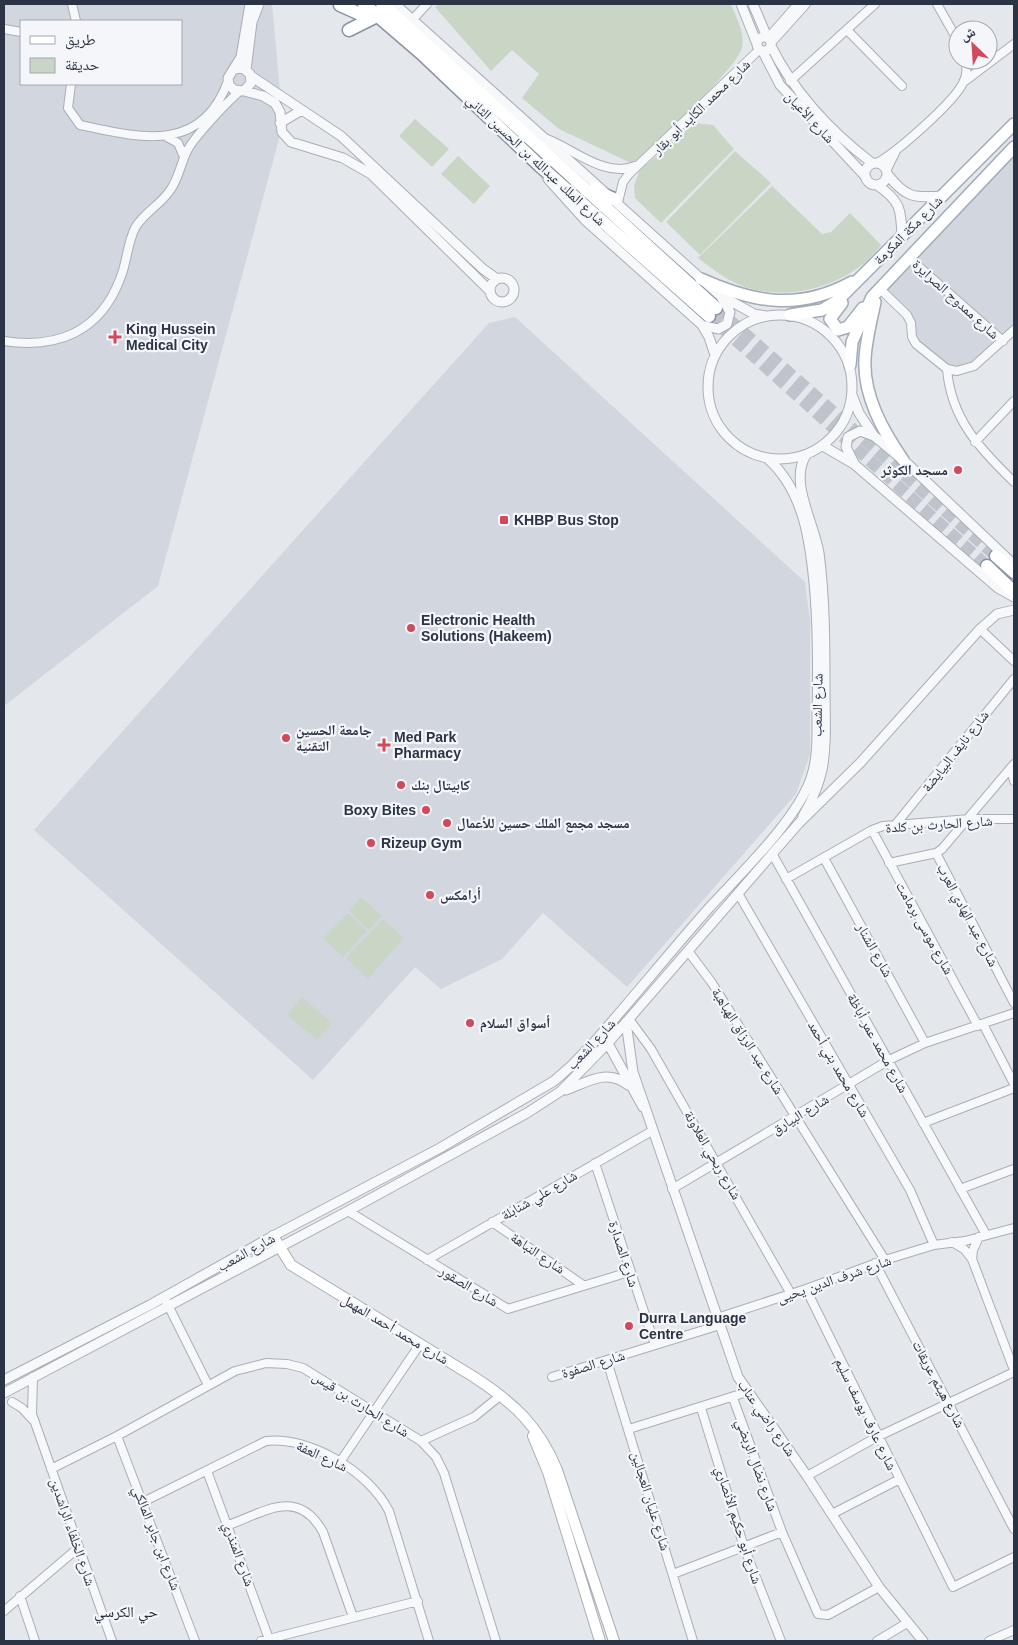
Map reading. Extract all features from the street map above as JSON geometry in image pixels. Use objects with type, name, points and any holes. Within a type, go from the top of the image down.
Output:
[{"type":"highway","points":[[338,4],[377,13]]},
{"type":"highway","name":"شارع الملك عبدالله بن الحسين الثاني","points":[[364,4],[546,145],[709,316]]},
{"type":"highway","name":"شارع الملك عبدالله بن الحسين الثاني","points":[[377,13],[540,166],[709,316]]},
{"type":"highway","points":[[349,30],[377,13]]},
{"type":"highway","points":[[546,145],[602,194],[616,200]]},
{"type":"highway","points":[[996,556],[1014,572]]},
{"type":"highway","points":[[987,566],[1014,592]]},
{"type":"main road","name":"شارع مكة المكرمة","points":[[790,315],[810,313],[829,307],[882,257],[1014,124]]},
{"type":"main road","name":"شارع مكة المكرمة","points":[[850,365],[852,342],[876,293],[1014,147]]},
{"type":"main road","points":[[876,293],[848,327],[838,330],[832,325],[830,320],[833,312],[882,257]]},
{"type":"main road","points":[[701,279],[737,294],[761,300],[784,301],[806,300],[826,294],[862,276]]},
{"type":"main road","points":[[876,293],[866,347],[865,370],[870,394],[880,421],[903,460]]},
{"type":"main road","name":"شارع محمد أحمد المهمل","points":[[273,1236],[278,1247],[291,1265],[303,1274],[501,1395],[532,1423],[555,1465],[614,1641]]},
{"type":"main road","name":"شارع محمد أحمد المهمل","points":[[524,1417],[546,1466],[600,1641]]},
{"type":"street","points":[[72,4],[76,20]]},
{"type":"street","points":[[4,341],[32,345],[55,340],[78,331],[100,314],[111,299],[120,279],[134,229],[145,214],[172,189],[184,157],[196,137],[242,91],[250,86],[250,4]]},
{"type":"street","points":[[71,85],[68,108],[80,125],[136,136],[164,137],[184,132],[205,120],[216,108],[228,81],[229,74],[241,57],[249,22],[259,4]]},
{"type":"street","name":"شارع الملك عبدالله بن الحسين الثاني","points":[[394,4],[546,145]]},
{"type":"street","points":[[412,19],[427,4]]},
{"type":"street","name":"شارع الأعيان","points":[[741,4],[760,48],[780,85],[865,176]]},
{"type":"street","name":"شارع الأعيان","points":[[753,4],[769,41],[790,81],[822,119],[849,145],[876,163]]},
{"type":"street","points":[[769,41],[760,38],[760,48],[768,50],[769,41],[798,4]]},
{"type":"street","points":[[769,41],[806,4]]},
{"type":"street","points":[[790,81],[875,4]]},
{"type":"street","points":[[937,4],[948,23]]},
{"type":"street","points":[[4,29],[20,32]]},
{"type":"street","points":[[847,30],[902,86]]},
{"type":"street","points":[[902,237],[899,206],[887,192],[869,182],[865,176],[866,168],[896,152],[965,81],[1014,44]]},
{"type":"street","name":"شارع محمد الكايد أبو بقار","points":[[616,200],[623,182],[641,162],[700,109],[760,48]]},
{"type":"street","points":[[228,81],[231,88],[263,96],[275,103],[280,112],[280,123],[284,135],[294,144],[344,158],[372,174],[490,291],[493,298],[499,301],[506,301],[512,296],[514,289],[511,283],[505,279],[497,279],[483,269],[341,136],[249,73],[235,68]]},
{"type":"street","points":[[965,70],[965,81]]},
{"type":"street","points":[[280,123],[302,110]]},
{"type":"street","points":[[164,137],[178,143],[184,157]]},
{"type":"street","name":"شارع محمد الكايد أبو بقار","points":[[546,145],[609,169],[623,170],[641,162]]},
{"type":"street","points":[[877,185],[884,182],[896,152]]},
{"type":"street","points":[[876,163],[887,172],[901,191],[909,196],[920,198],[942,196]]},
{"type":"street","points":[[616,200],[718,294],[754,314],[766,316],[790,315],[803,318],[827,332],[837,341],[850,365],[852,398],[874,436]]},
{"type":"street","name":"شارع ممدوح الصرايرة","points":[[908,257],[1003,341]]},
{"type":"street","points":[[490,291],[492,284],[497,279]]},
{"type":"street","points":[[876,293],[907,315],[912,323],[912,337],[916,344],[947,369],[954,400],[975,442],[1014,482]]},
{"type":"street","points":[[709,316],[718,329],[727,324],[730,318],[728,308],[718,294]]},
{"type":"street","points":[[709,316],[709,337],[715,355]]},
{"type":"street","points":[[766,316],[745,324],[728,337],[715,355],[710,370],[708,388],[714,417],[734,443],[752,454],[767,458],[789,459],[806,455],[823,446],[844,421],[853,390]]},
{"type":"street","name":"شارع ممدوح الصرايرة","points":[[947,369],[957,371],[974,366],[1014,330]]},
{"type":"street","points":[[975,442],[1014,401]]},
{"type":"street","points":[[854,464],[846,447],[848,437],[860,431],[874,436],[903,460],[1014,565]]},
{"type":"street","points":[[823,446],[854,464],[998,588],[1014,597]]},
{"type":"street","name":"شارع الشعب","points":[[800,823],[814,797],[822,768],[825,702],[825,627],[820,559],[799,476],[801,463],[806,455]]},
{"type":"street","name":"شارع الشعب","points":[[4,1380],[164,1297],[273,1236],[440,1148],[535,1093],[570,1067],[602,1033],[766,844],[800,802],[811,778],[817,751],[818,651],[812,563],[803,518],[792,488],[781,472],[767,458]]},
{"type":"street","name":"شارع الشعب","points":[[4,1393],[348,1211],[527,1113],[561,1092],[608,1043],[800,823],[861,762],[980,629],[997,614],[1014,610]]},
{"type":"street","points":[[980,629],[1014,661]]},
{"type":"street","name":"شارع نايف البيايضة","points":[[896,824],[1014,679]]},
{"type":"street","points":[[1012,766],[1014,781]]},
{"type":"street","points":[[889,863],[936,853],[950,842],[1012,766]]},
{"type":"street","name":"شارع الحارث بن كلدة","points":[[786,879],[872,830],[896,824],[970,819],[1014,820]]},
{"type":"street","name":"شارع موسى برمامت","points":[[872,830],[1014,1084]]},
{"type":"street","name":"شارع عبد الهادي العرب","points":[[936,853],[1014,1003]]},
{"type":"street","name":"شارع محمد عمر أباظة","points":[[773,855],[889,1060],[960,1189],[982,1234]]},
{"type":"street","name":"شارع الشنار","points":[[824,858],[925,1043]]},
{"type":"street","name":"شارع محمد بني أحمد","points":[[738,894],[910,1190],[934,1245]]},
{"type":"street","points":[[710,908],[718,908],[718,916]]},
{"type":"street","name":"شارع عبد الرزاق الهباهبة","points":[[688,951],[712,983],[885,1260]]},
{"type":"street","name":"شارع البيارق","points":[[672,1189],[889,1060],[925,1043],[1014,1013]]},
{"type":"street","name":"شارع راضي عناب","points":[[628,1020],[630,1060],[672,1189],[738,1377],[807,1476],[879,1587],[923,1641]]},
{"type":"street","name":"شارع ربحي العلاونة","points":[[628,1020],[651,1049],[791,1294]]},
{"type":"street","name":"شارع راضي عناب","points":[[602,1033],[630,1086],[646,1110]]},
{"type":"street","points":[[561,1092],[607,1075],[615,1076],[630,1086]]},
{"type":"street","points":[[922,1123],[1014,1088]]},
{"type":"street","name":"شارع علي شنابلة","points":[[427,1260],[652,1130]]},
{"type":"street","name":"شارع الصدارة","points":[[595,1163],[655,1345]]},
{"type":"street","points":[[960,1189],[1014,1169]]},
{"type":"street","name":"شارع الصقور","points":[[348,1211],[508,1309],[630,1272]]},
{"type":"street","name":"شارع النباهة","points":[[492,1222],[583,1285]]},
{"type":"street","name":"شارع شرف الدين يحيى","points":[[1003,1229],[1014,1224]]},
{"type":"street","name":"شارع شرف الدين يحيى","points":[[719,1321],[875,1263],[934,1245],[965,1242],[982,1234],[1014,1228]]},
{"type":"street","points":[[972,1259],[973,1250],[982,1234]]},
{"type":"street","points":[[807,1476],[877,1437],[1014,1371],[965,1242],[951,1242]]},
{"type":"street","name":"شارع هيثم عريقات","points":[[875,1263],[1014,1529]]},
{"type":"street","name":"شارع عارف يوسف سليم","points":[[806,1289],[898,1480],[953,1588],[1014,1557]]},
{"type":"street","points":[[164,1297],[208,1385]]},
{"type":"street","name":"شارع الصفوة","points":[[552,1376],[606,1362],[719,1321]]},
{"type":"street","points":[[340,1462],[420,1344]]},
{"type":"street","name":"شارع عليان العجالين","points":[[606,1362],[629,1429],[693,1641]]},
{"type":"street","name":"شارع الحارث بن قيس","points":[[51,1469],[117,1436],[208,1385],[252,1365],[266,1363],[287,1364],[303,1368],[420,1441],[436,1457],[444,1473],[496,1641]]},
{"type":"street","name":"شارع الخلفاء الراشدين","points":[[33,1377],[31,1406],[35,1422],[112,1641]]},
{"type":"street","points":[[629,1429],[733,1398],[747,1392]]},
{"type":"street","points":[[420,1441],[474,1417],[501,1395]]},
{"type":"street","name":"شارع نضال الربضي","points":[[733,1398],[782,1532],[818,1614],[828,1615],[879,1587]]},
{"type":"street","name":"شارع الخلفاء الراشدين","points":[[12,1402],[22,1408],[35,1422]]},
{"type":"street","name":"شارع أبو حكيم الأنصاري","points":[[701,1408],[744,1547],[781,1641]]},
{"type":"street","name":"شارع ابن جابر المالكي","points":[[117,1436],[195,1641]]},
{"type":"street","name":"شارع العفة","points":[[143,1502],[266,1441],[279,1440],[301,1444],[340,1462],[372,1485],[386,1503],[429,1641]]},
{"type":"street","name":"شارع المنذري","points":[[207,1471],[229,1525],[269,1639]]},
{"type":"street","points":[[832,1514],[898,1480]]},
{"type":"street","points":[[229,1525],[277,1506],[290,1505],[305,1511],[318,1522],[323,1532],[353,1617]]},
{"type":"street","points":[[673,1574],[782,1532]]},
{"type":"street","points":[[4,1611],[78,1548]]},
{"type":"street","points":[[20,1596],[35,1641]]},
{"type":"street","points":[[261,1641],[418,1601]]},
{"type":"street","points":[[877,1641],[907,1623]]},
{"type":"street","points":[[989,1641],[1014,1630]]},
{"type":"shaded area","name":"King Hussein Medical City","points":[[4,4],[272,4],[283,124],[158,586],[4,706]]},
{"type":"shaded area","points":[[1014,147],[1014,330],[983,360],[957,371],[910,338],[909,324],[900,311],[878,293]]},
{"type":"shaded area","points":[[515,317],[805,582],[810,621],[810,754],[796,794],[627,987],[543,913],[502,959],[441,989],[415,967],[313,1080],[34,830],[489,323]]},
{"type":"green space","points":[[439,4],[731,4],[743,41],[737,57],[727,71],[633,164],[559,129],[522,98],[539,74],[512,50],[491,71],[435,7]]},
{"type":"green space","points":[[415,119],[449,149],[432,167],[399,136]]},
{"type":"green space","points":[[695,123],[713,125],[734,149],[661,223],[635,198],[634,185],[640,170]]},
{"type":"green space","points":[[735,151],[771,183],[700,255],[666,222]]},
{"type":"green space","points":[[458,156],[490,186],[474,204],[441,174]]},
{"type":"green space","points":[[772,186],[822,234],[831,232],[850,213],[881,245],[853,271],[836,281],[817,288],[778,293],[758,290],[734,283],[698,258]]},
{"type":"green space","points":[[361,897],[382,916],[369,930],[349,911]]},
{"type":"green space","points":[[348,913],[367,931],[343,957],[323,938]]},
{"type":"green space","points":[[383,919],[404,938],[368,979],[346,958]]},
{"type":"green space","points":[[302,997],[332,1023],[317,1040],[287,1015]]},
{"type":"tunnel","points":[[716,308],[996,556]]},
{"type":"tunnel","points":[[709,316],[987,566]]},
{"type":"place","name":"King Hussein Medical City","points":[[115,337]]},
{"type":"place","name":"مسجد الكوثر","points":[[958,470]]},
{"type":"place","name":"KHBP Bus Stop","points":[[504,520]]},
{"type":"place","name":"Electronic Health Solutions (Hakeem)","points":[[411,628]]},
{"type":"place","name":"جامعة الحسين التقنية","points":[[286,738]]},
{"type":"place","name":"Med Park Pharmacy","points":[[384,745]]},
{"type":"place","name":"كابيتال بنك","points":[[401,785]]},
{"type":"place","name":"Boxy Bites","points":[[426,810]]},
{"type":"place","name":"مسجد مجمع الملك حسين للأعمال","points":[[447,823]]},
{"type":"place","name":"Rizeup Gym","points":[[371,843]]},
{"type":"place","name":"أرامكس","points":[[430,895]]},
{"type":"place","name":"أسواق السلام","points":[[470,1023]]},
{"type":"place","name":"Durra Language Centre","points":[[629,1326]]},
{"type":"district","name":"حي الكرسي","points":[[126,1612]]}]
